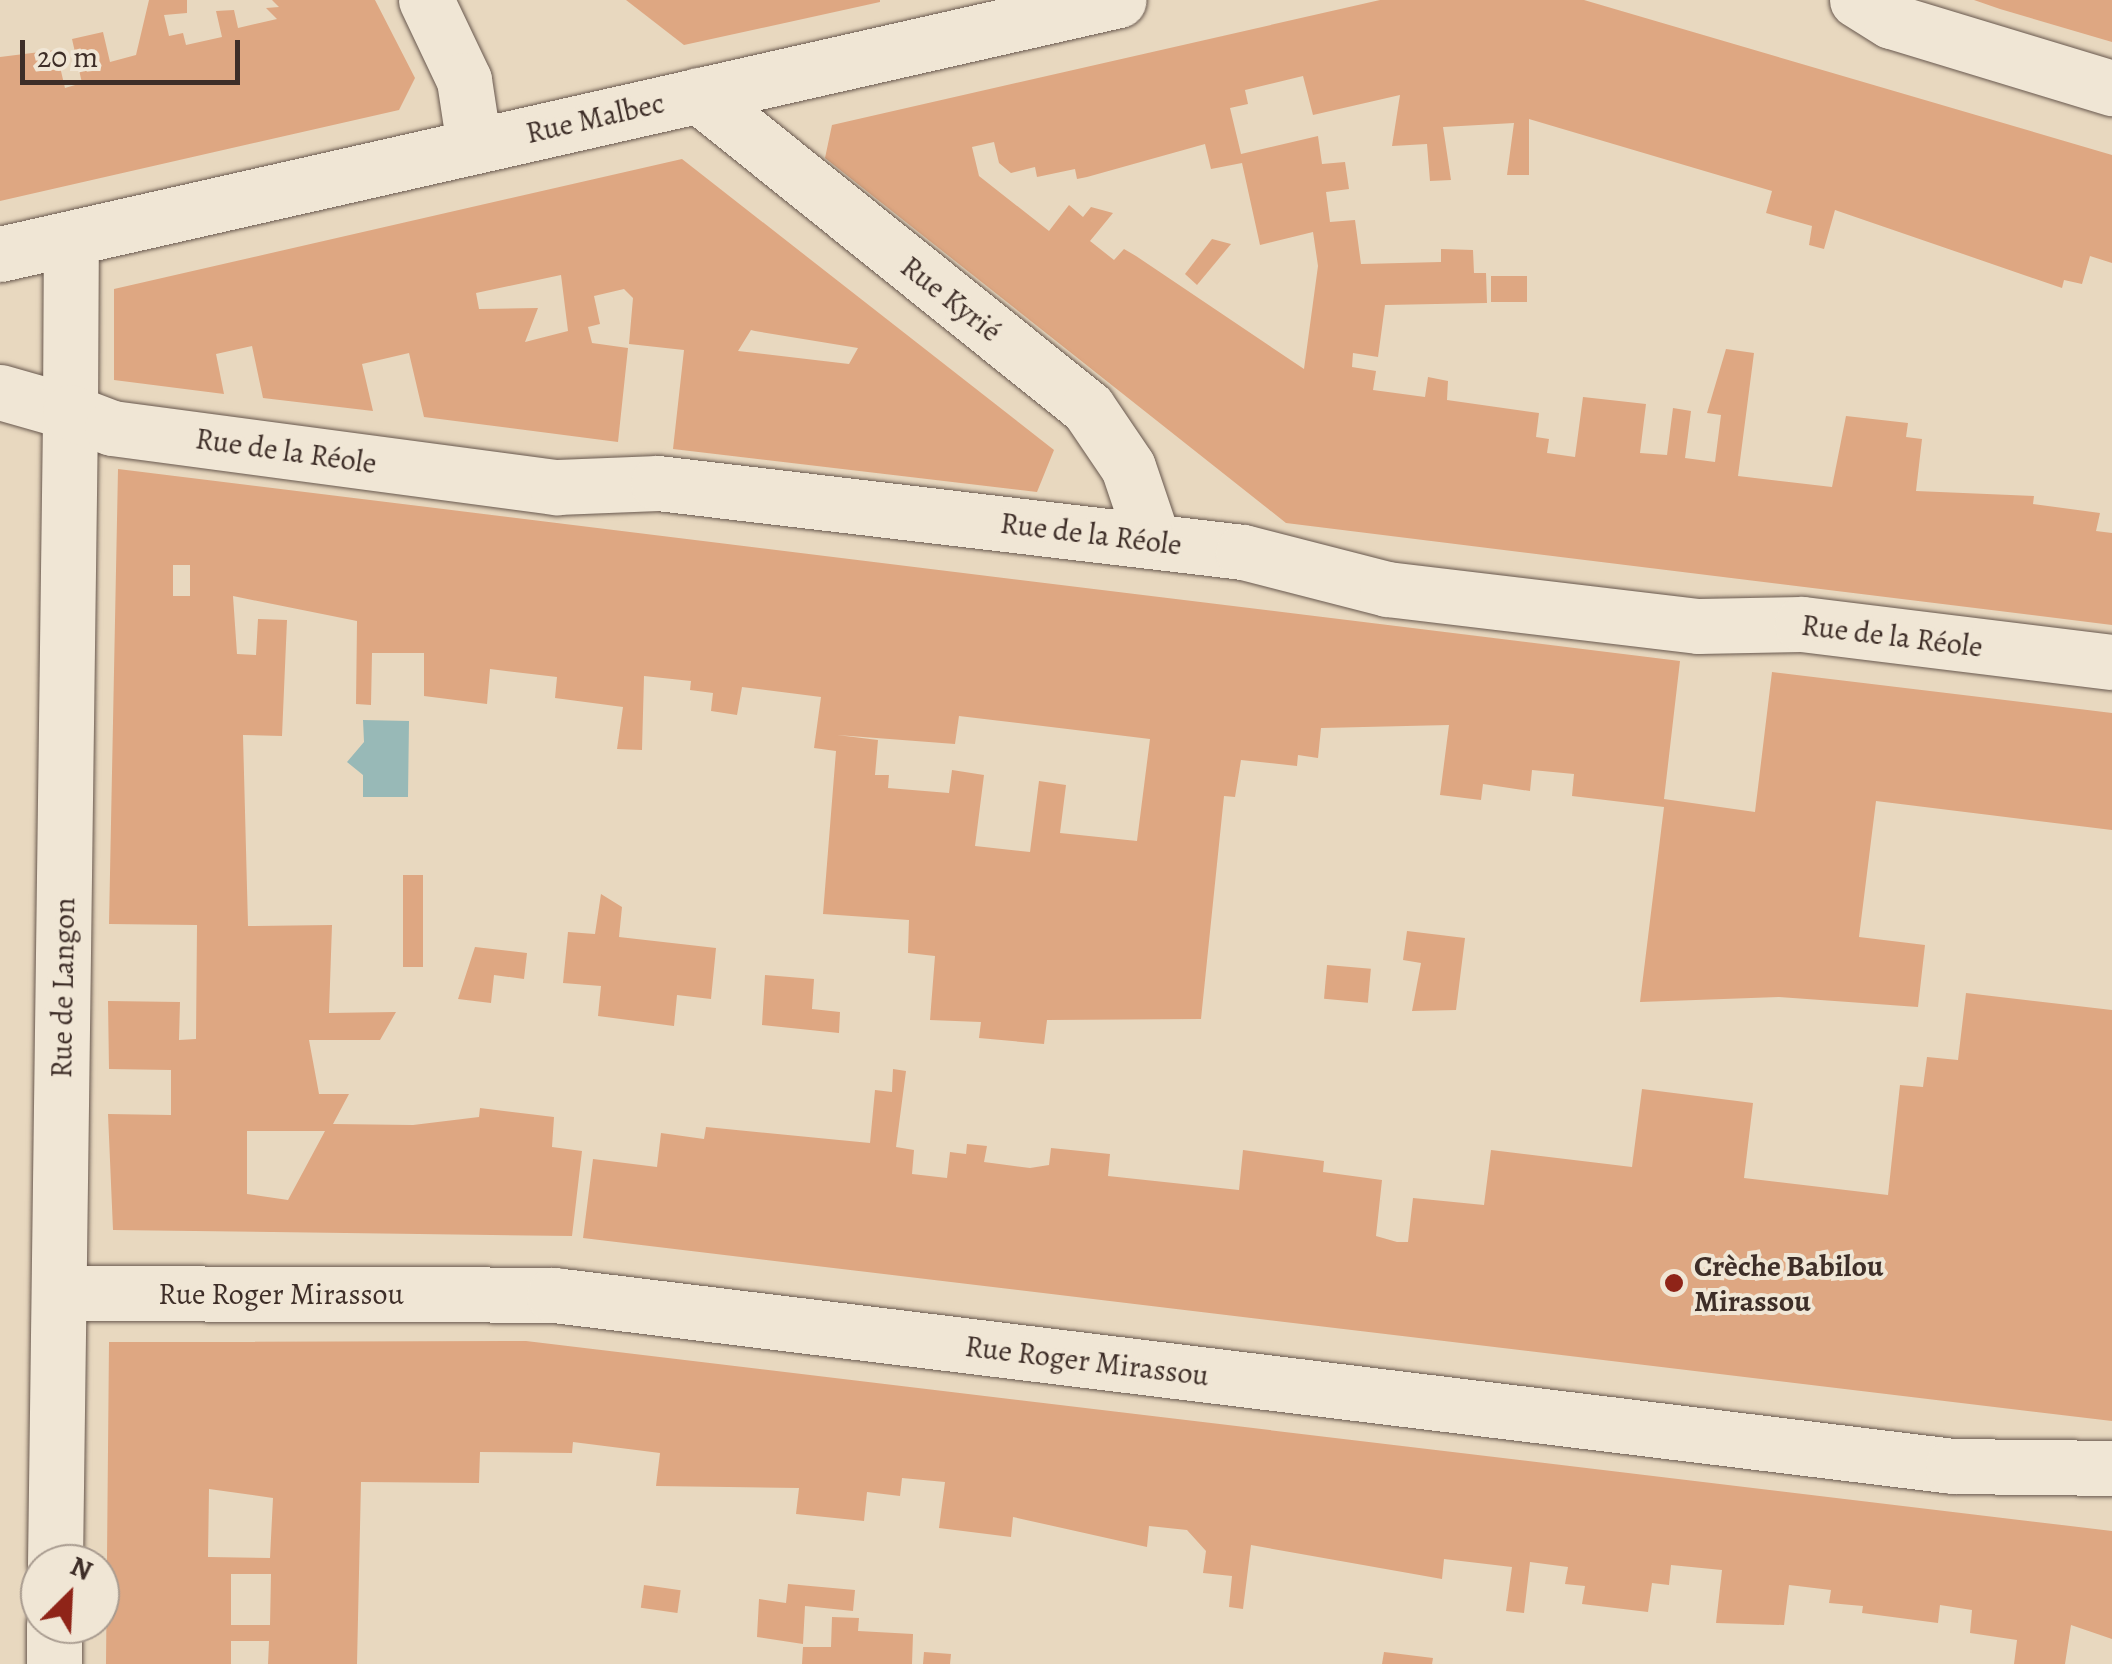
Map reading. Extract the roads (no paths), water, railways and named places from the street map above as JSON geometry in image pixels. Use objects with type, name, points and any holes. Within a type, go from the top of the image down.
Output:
[{"type":"street","points":[[426,0],[464,80],[474,145]]},
{"type":"street","name":"Rue Malbec","points":[[0,254],[1119,0]]},
{"type":"street","points":[[1857,0],[1891,20],[2112,88]]},
{"type":"street","name":"Rue Kyrié","points":[[698,95],[1088,408],[1128,467],[1153,541]]},
{"type":"street","points":[[0,392],[70,412],[70,238]]},
{"type":"street","name":"Rue de la Réole","points":[[70,412],[112,428],[556,487],[658,482],[1243,552],[1387,589],[1698,626],[1802,624],[2112,662]]},
{"type":"street","name":"Rue de Langon","points":[[55,1544],[70,412]]},
{"type":"street","name":"Rue Roger Mirassou","points":[[59,1293],[554,1294],[1952,1466],[2112,1468]]},
{"type":"water","points":[[363,720],[409,721],[408,797],[363,797],[363,775],[347,762],[364,742]]},
{"type":"place","name":"Crèche Babilou Mirassou","points":[[1674,1283]]}]
